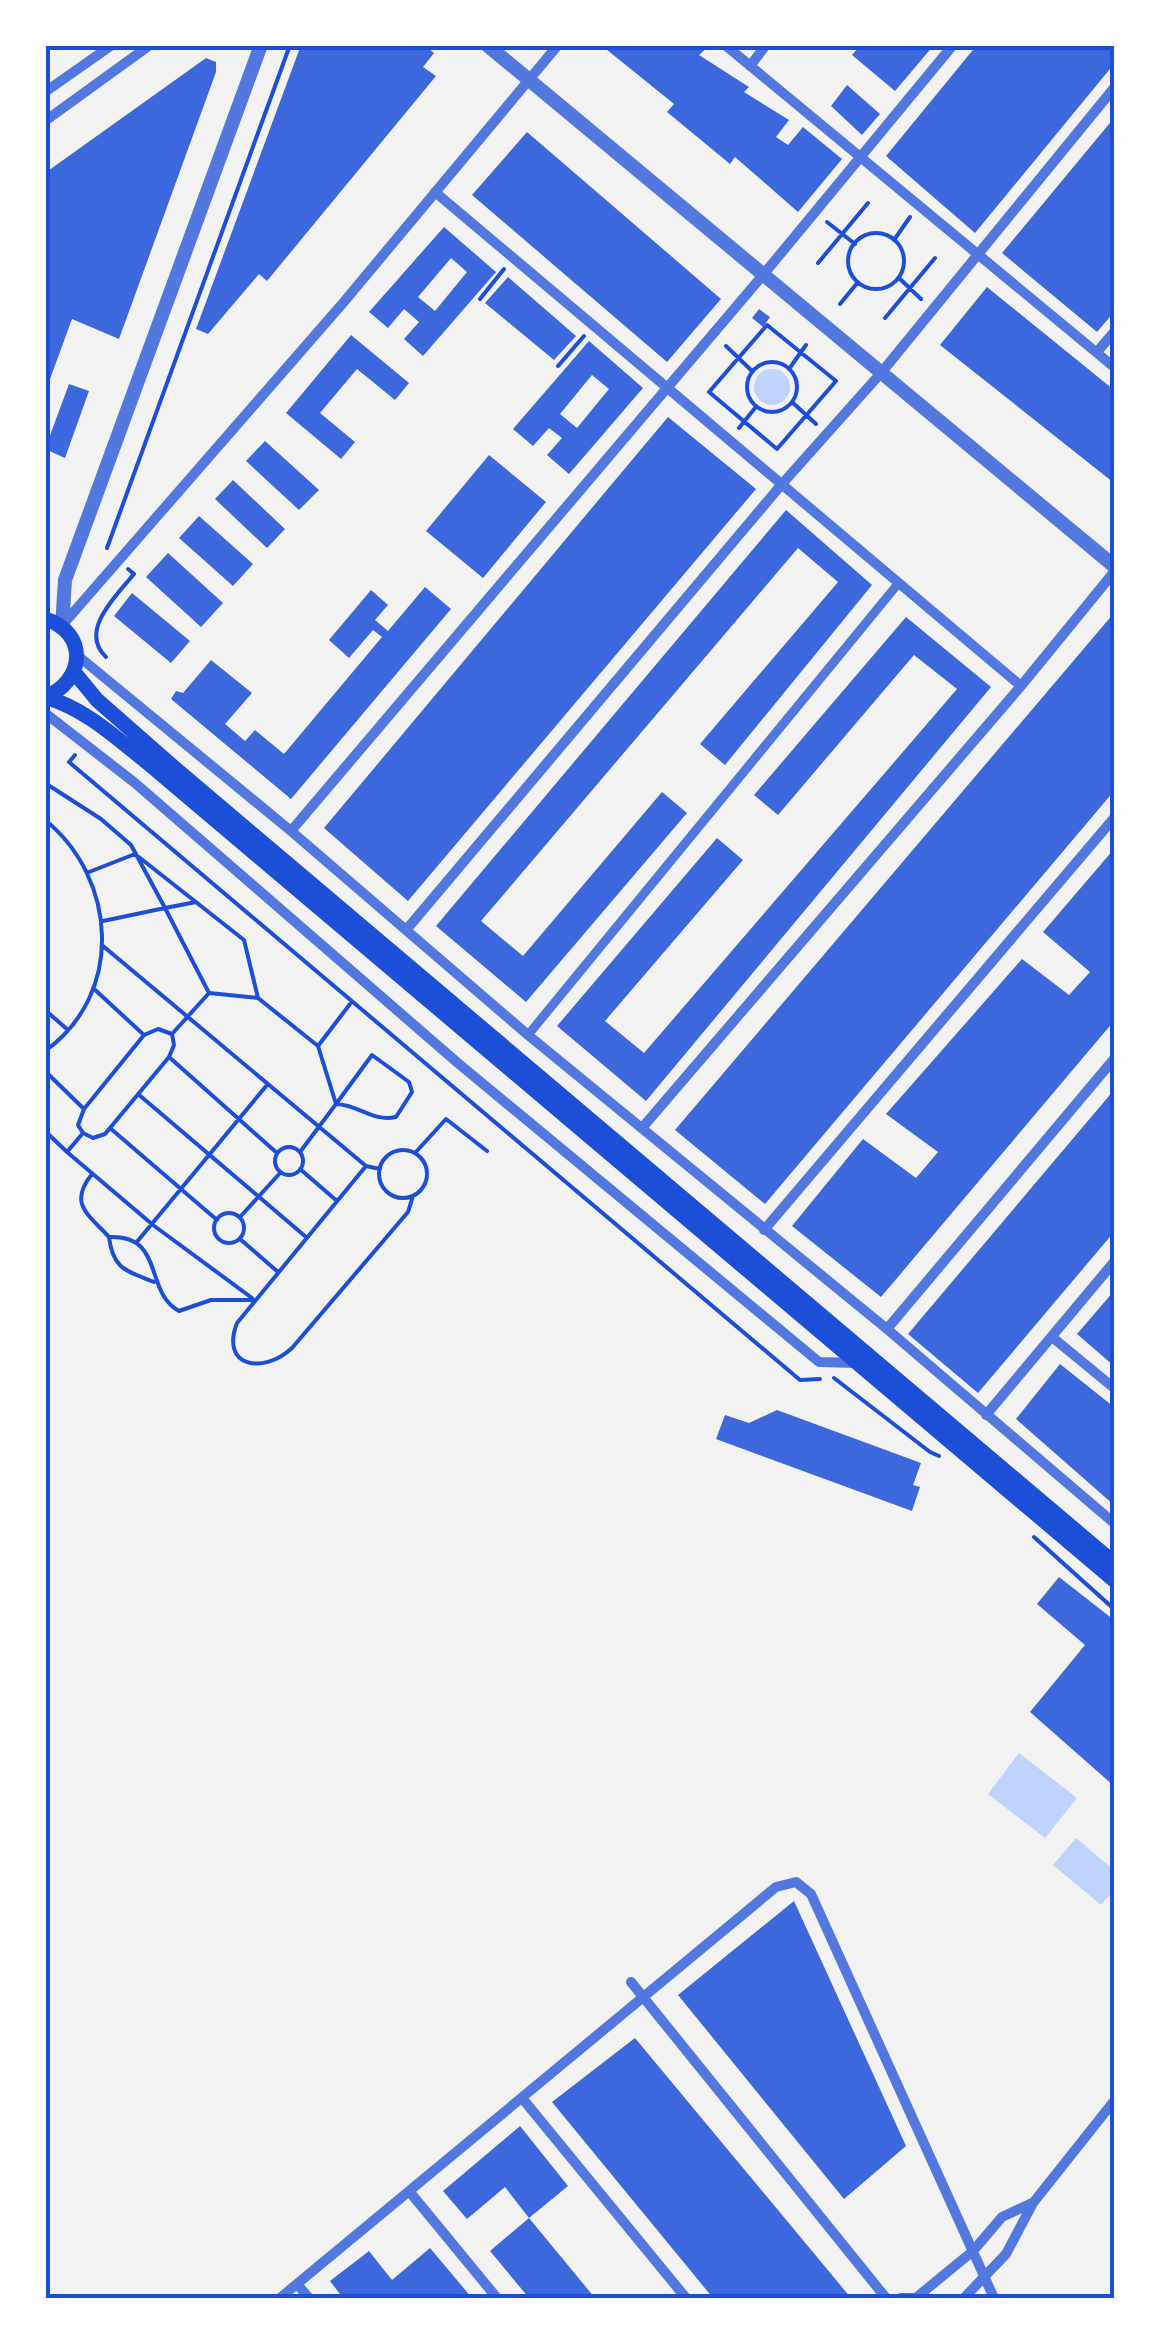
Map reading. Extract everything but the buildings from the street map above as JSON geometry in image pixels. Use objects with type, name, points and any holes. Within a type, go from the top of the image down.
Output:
[{"type":"main road","points":[[45,697],[65,686],[75,664],[75,645],[54,620]]},
{"type":"main road","points":[[75,664],[97,700],[178,771],[1114,1562]]},
{"type":"main road","points":[[45,697],[69,704],[91,718],[148,763],[1114,1580]]},
{"type":"street","points":[[45,92],[112,45]]},
{"type":"street","points":[[45,121],[150,45]]},
{"type":"street","points":[[54,620],[261,45]]},
{"type":"street","points":[[487,45],[1114,569],[1021,686],[642,1128]]},
{"type":"street","points":[[54,620],[342,304],[558,45]]},
{"type":"street","points":[[725,45],[1114,367]]},
{"type":"street","points":[[750,66],[766,45]]},
{"type":"street","points":[[290,831],[764,276],[953,45]]},
{"type":"street","points":[[407,929],[782,484],[882,373],[1114,88]]},
{"type":"street","points":[[435,192],[1021,686]]},
{"type":"street","points":[[1097,352],[1114,332]]},
{"type":"street","points":[[528,1035],[897,585]]},
{"type":"street","points":[[75,664],[290,831],[528,1035],[887,1328],[1114,1523]]},
{"type":"street","points":[[45,713],[135,783],[458,1064],[818,1362],[857,1363]]},
{"type":"street","points":[[764,1230],[1114,818]]},
{"type":"street","points":[[887,1328],[1114,1059]]},
{"type":"street","points":[[986,1415],[1114,1262]]},
{"type":"street","points":[[1052,1337],[1114,1388]]},
{"type":"street","points":[[280,2298],[776,1887],[796,1882],[811,1894],[994,2298]]},
{"type":"street","points":[[631,1982],[886,2298]]},
{"type":"street","points":[[522,2098],[686,2298]]},
{"type":"street","points":[[964,2298],[1006,2254],[1033,2203],[1114,2102]]},
{"type":"street","points":[[409,2191],[497,2298]]},
{"type":"street","points":[[901,2298],[918,2298],[973,2252],[1002,2216],[1033,2203]]},
{"type":"street","points":[[298,2284],[309,2298]]},
{"type":"path","points":[[818,263],[868,203]]},
{"type":"path","points":[[894,240],[919,206]]},
{"type":"path","points":[[814,213],[855,244]]},
{"type":"path","points":[[878,234],[894,240],[903,254],[899,278],[884,288],[865,287],[858,282],[852,275],[849,259],[855,244],[878,234]]},
{"type":"path","points":[[480,299],[514,258]]},
{"type":"path","points":[[885,318],[935,258]]},
{"type":"path","points":[[899,278],[933,309]]},
{"type":"path","points":[[840,304],[858,282]]},
{"type":"path","points":[[558,366],[594,325]]},
{"type":"path","points":[[768,325],[836,381],[778,449],[708,392],[739,358],[768,325]]},
{"type":"path","points":[[726,346],[752,371]]},
{"type":"path","points":[[790,369],[806,346]]},
{"type":"path","points":[[766,362],[790,369],[797,389],[792,402],[771,412],[756,406],[747,393],[752,371],[766,362]]},
{"type":"path","points":[[792,402],[816,424]]},
{"type":"path","points":[[739,428],[756,406]]},
{"type":"path","points":[[45,783],[100,819],[131,846],[209,992]]},
{"type":"path","points":[[45,820],[71,844],[89,872],[103,920],[103,946],[93,988],[68,1030],[45,1051]]},
{"type":"path","points":[[89,872],[135,854]]},
{"type":"path","points":[[135,854],[244,940],[258,998]]},
{"type":"path","points":[[103,920],[196,902]]},
{"type":"path","points":[[103,946],[366,1166],[380,1169]]},
{"type":"path","points":[[93,988],[144,1035]]},
{"type":"path","points":[[209,992],[258,998],[318,1046],[336,1104]]},
{"type":"path","points":[[172,1034],[209,992]]},
{"type":"path","points":[[318,1046],[350,1004]]},
{"type":"path","points":[[45,1010],[68,1030]]},
{"type":"path","points":[[158,1029],[172,1034],[174,1045],[169,1057],[105,1134],[93,1138],[83,1134],[78,1124],[84,1109],[144,1035],[158,1029]]},
{"type":"path","points":[[300,1152],[372,1055],[409,1082],[412,1092],[396,1117],[380,1120],[353,1105],[336,1104]]},
{"type":"path","points":[[169,1057],[277,1153]]},
{"type":"path","points":[[45,1071],[84,1109]]},
{"type":"path","points":[[136,1244],[268,1084]]},
{"type":"path","points":[[138,1094],[307,1237]]},
{"type":"path","points":[[415,1153],[446,1119],[488,1151]]},
{"type":"path","points":[[110,1128],[216,1220]]},
{"type":"path","points":[[45,1131],[152,1225],[254,1300]]},
{"type":"path","points":[[68,1152],[83,1134]]},
{"type":"path","points":[[290,1146],[300,1152],[300,1170],[290,1175],[281,1172],[275,1165],[277,1153],[290,1146]]},
{"type":"path","points":[[392,1152],[415,1153],[427,1172],[424,1186],[412,1196],[390,1194],[380,1180],[380,1169],[392,1152]]},
{"type":"path","points":[[366,1166],[237,1323],[232,1338],[236,1352],[248,1363],[278,1361],[292,1348],[408,1212],[412,1196]]},
{"type":"path","points":[[300,1170],[337,1202]]},
{"type":"path","points":[[240,1218],[281,1172]]},
{"type":"path","points":[[92,1174],[83,1185],[80,1200],[86,1214],[109,1237],[136,1244],[147,1254],[166,1304],[179,1311],[211,1300],[254,1300]]},
{"type":"path","points":[[228,1213],[240,1218],[244,1229],[240,1238],[222,1240],[214,1229],[216,1220],[228,1213]]},
{"type":"path","points":[[109,1237],[110,1249],[128,1274],[156,1283]]},
{"type":"path","points":[[240,1238],[278,1272]]},
{"type":"water","points":[[772,369],[785,374],[790,387],[785,400],[772,405],[759,400],[754,387],[759,374]]},
{"type":"water","points":[[1019,1753],[1077,1798],[1045,1838],[988,1794]]},
{"type":"water","points":[[1076,1838],[1114,1870],[1114,1890],[1101,1905],[1053,1865]]}]
